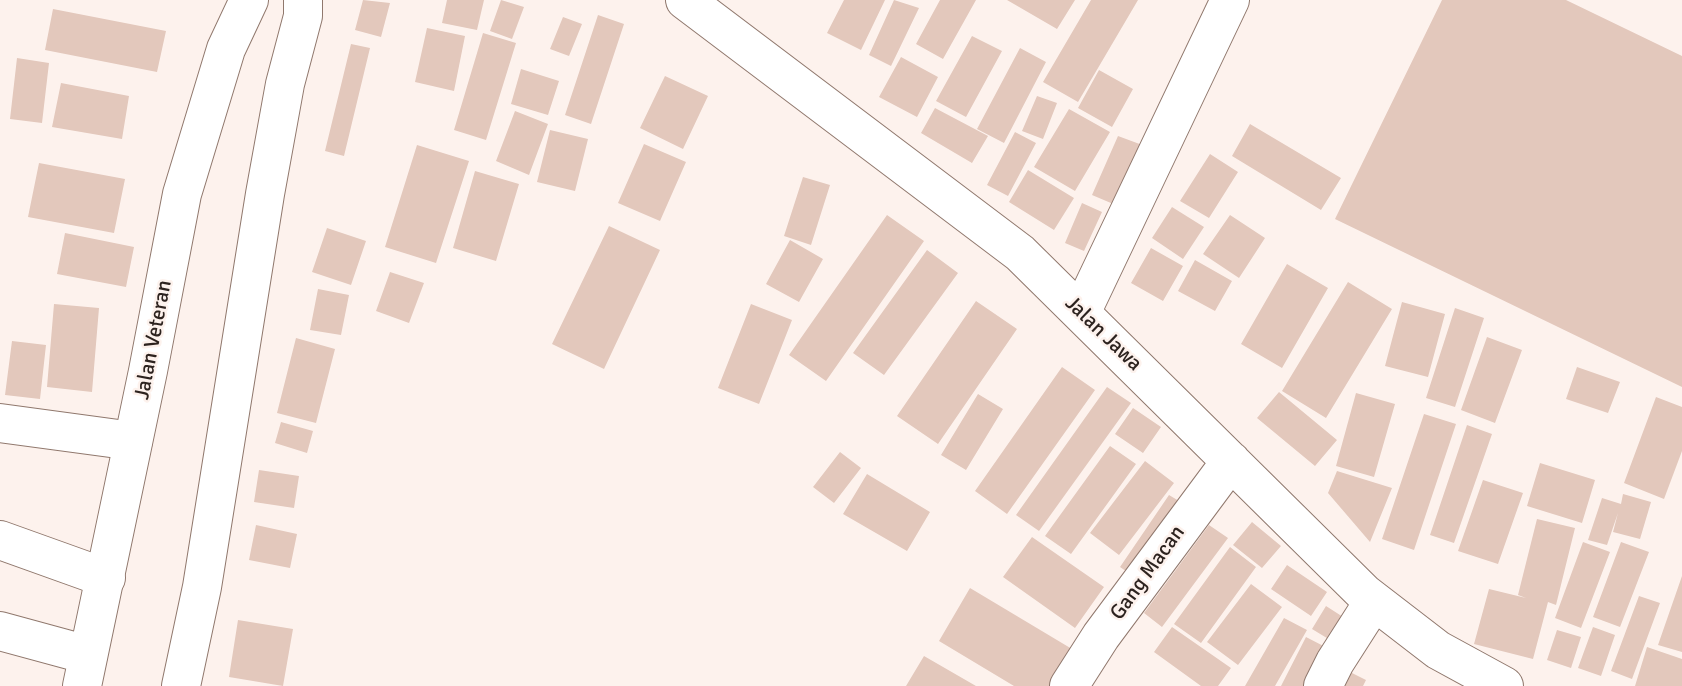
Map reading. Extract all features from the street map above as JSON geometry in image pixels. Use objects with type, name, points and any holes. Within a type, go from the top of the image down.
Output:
[{"type":"street","name":"Jalan Veteran","points":[[85,670],[106,578],[182,194],[226,49],[248,0]]},
{"type":"street","points":[[181,686],[202,587],[268,182],[285,84],[303,16],[303,0]]},
{"type":"street","name":"Jalan Jawa","points":[[685,0],[722,12],[1033,266],[1374,601],[1418,636],[1460,676],[1504,686]]},
{"type":"street","points":[[1081,313],[1230,0]]},
{"type":"street","points":[[0,424],[133,441]]},
{"type":"street","name":"Gang Macan","points":[[1069,686],[1101,636],[1231,461]]},
{"type":"street","points":[[0,540],[106,578]]},
{"type":"street","points":[[1323,686],[1374,601]]},
{"type":"street","points":[[0,631],[85,670]]},
{"type":"building","points":[[363,0],[390,3],[381,37],[355,30]]},
{"type":"building","points":[[447,0],[484,0],[477,30],[442,23]]},
{"type":"building","points":[[501,0],[524,7],[512,39],[490,31]]},
{"type":"building","points":[[844,0],[885,0],[861,50],[827,33]]},
{"type":"building","points":[[894,0],[919,8],[891,66],[869,55]]},
{"type":"building","points":[[940,0],[976,0],[943,59],[916,44]]},
{"type":"building","points":[[1007,0],[1075,0],[1057,29]]},
{"type":"building","points":[[1091,0],[1138,0],[1078,102],[1043,82]]},
{"type":"building","points":[[1442,0],[1566,0],[1682,56],[1682,387],[1335,219]]},
{"type":"building","points":[[53,9],[166,31],[157,72],[45,50]]},
{"type":"building","points":[[598,15],[624,24],[591,124],[565,115]]},
{"type":"building","points":[[563,17],[582,24],[569,56],[550,49]]},
{"type":"building","points":[[427,28],[465,36],[454,91],[415,82]]},
{"type":"building","points":[[483,33],[516,43],[486,140],[454,130]]},
{"type":"building","points":[[972,36],[1002,51],[966,117],[936,101]]},
{"type":"building","points":[[351,44],[370,48],[344,156],[325,151]]},
{"type":"building","points":[[1020,48],[1046,62],[1004,143],[977,129]]},
{"type":"building","points":[[901,57],[938,77],[917,117],[879,97]]},
{"type":"building","points":[[17,58],[49,63],[42,123],[10,119]]},
{"type":"building","points":[[521,69],[559,81],[548,115],[511,104]]},
{"type":"building","points":[[1099,70],[1133,89],[1112,127],[1078,108]]},
{"type":"building","points":[[665,76],[708,96],[683,149],[640,128]]},
{"type":"building","points":[[61,83],[129,96],[122,139],[52,127]]},
{"type":"building","points":[[1037,96],[1057,103],[1043,139],[1022,131]]},
{"type":"building","points":[[935,108],[988,136],[972,163],[921,133]]},
{"type":"building","points":[[1069,109],[1110,132],[1075,191],[1034,167]]},
{"type":"building","points":[[515,111],[548,124],[529,175],[496,161]]},
{"type":"building","points":[[1250,124],[1341,178],[1321,210],[1232,156]]},
{"type":"building","points":[[550,130],[588,139],[575,191],[537,182]]},
{"type":"building","points":[[1015,132],[1036,143],[1008,196],[987,185]]},
{"type":"building","points":[[1118,136],[1145,146],[1118,206],[1092,195]]},
{"type":"building","points":[[644,144],[686,162],[660,221],[618,203]]},
{"type":"building","points":[[417,145],[469,161],[436,263],[385,247]]},
{"type":"building","points":[[1210,154],[1238,172],[1209,218],[1180,201]]},
{"type":"building","points":[[39,163],[125,179],[114,233],[28,217]]},
{"type":"building","points":[[1028,170],[1074,198],[1054,230],[1009,202]]},
{"type":"building","points":[[475,171],[519,184],[496,261],[453,248]]},
{"type":"building","points":[[803,177],[830,185],[811,245],[784,236]]},
{"type":"building","points":[[1082,203],[1102,212],[1084,251],[1065,243]]},
{"type":"building","points":[[1172,207],[1204,227],[1183,259],[1152,238]]},
{"type":"building","points":[[887,215],[924,241],[826,381],[789,355]]},
{"type":"building","points":[[1230,215],[1265,238],[1239,278],[1203,254]]},
{"type":"building","points":[[609,226],[660,250],[604,369],[552,344]]},
{"type":"building","points":[[327,228],[366,241],[351,285],[312,272]]},
{"type":"building","points":[[65,233],[134,247],[126,287],[57,274]]},
{"type":"building","points":[[790,240],[823,259],[799,302],[766,284]]},
{"type":"building","points":[[1151,248],[1183,266],[1163,301],[1131,283]]},
{"type":"building","points":[[927,250],[958,273],[884,375],[853,353]]},
{"type":"building","points":[[1195,260],[1232,281],[1215,311],[1178,291]]},
{"type":"building","points":[[1287,264],[1328,288],[1282,368],[1241,344]]},
{"type":"building","points":[[390,272],[424,283],[409,323],[376,311]]},
{"type":"building","points":[[1348,282],[1392,309],[1326,418],[1282,391]]},
{"type":"building","points":[[318,289],[349,295],[341,335],[310,330]]},
{"type":"building","points":[[976,301],[1017,329],[938,444],[897,416]]},
{"type":"building","points":[[1402,302],[1445,314],[1428,377],[1385,366]]},
{"type":"building","points":[[54,304],[99,308],[92,392],[47,387]]},
{"type":"building","points":[[751,304],[792,320],[759,404],[718,388]]},
{"type":"building","points":[[1455,308],[1484,318],[1455,407],[1426,398]]},
{"type":"building","points":[[1487,337],[1522,350],[1495,423],[1461,410]]},
{"type":"building","points":[[296,338],[335,349],[316,423],[277,413]]},
{"type":"building","points":[[12,341],[46,345],[40,399],[5,395]]},
{"type":"building","points":[[1062,367],[1095,390],[1007,514],[975,491]]},
{"type":"building","points":[[1577,367],[1620,382],[1608,413],[1566,399]]},
{"type":"building","points":[[1107,387],[1131,403],[1039,531],[1016,515]]},
{"type":"building","points":[[1279,392],[1337,440],[1315,466],[1257,418]]},
{"type":"building","points":[[1356,393],[1395,404],[1374,477],[1336,466]]},
{"type":"building","points":[[978,394],[1003,409],[966,470],[941,455]]},
{"type":"building","points":[[1656,397],[1682,407],[1682,451],[1664,499],[1624,483]]},
{"type":"building","points":[[1133,408],[1161,427],[1143,453],[1115,434]]},
{"type":"building","points":[[1424,414],[1456,424],[1414,550],[1382,539]]},
{"type":"building","points":[[281,422],[313,431],[307,453],[275,443]]},
{"type":"building","points":[[1467,425],[1492,434],[1454,543],[1430,535]]},
{"type":"building","points":[[1110,446],[1136,464],[1071,554],[1045,536]]},
{"type":"building","points":[[840,452],[861,468],[834,503],[813,487]]},
{"type":"building","points":[[1145,461],[1174,483],[1119,555],[1090,533]]},
{"type":"building","points":[[1540,463],[1595,480],[1582,523],[1527,506]]},
{"type":"building","points":[[259,470],[299,476],[294,508],[254,502]]},
{"type":"building","points":[[1337,471],[1392,488],[1370,542],[1328,493]]},
{"type":"building","points":[[867,474],[930,512],[907,551],[843,514]]},
{"type":"building","points":[[1483,480],[1523,493],[1498,564],[1458,551]]},
{"type":"building","points":[[1623,494],[1651,502],[1640,539],[1613,532],[1618,513],[1607,545],[1588,540],[1602,498],[1621,504]]},
{"type":"building","points":[[1169,495],[1189,507],[1139,580],[1120,567]]},
{"type":"building","points":[[1537,519],[1575,528],[1556,605],[1548,602],[1533,659],[1474,644],[1489,589],[1526,598],[1518,595]]},
{"type":"building","points":[[1252,522],[1281,546],[1262,568],[1233,545]]},
{"type":"building","points":[[256,525],[297,534],[290,568],[249,560]]},
{"type":"building","points":[[1209,525],[1228,538],[1162,627],[1144,613]]},
{"type":"building","points":[[1032,537],[1104,587],[1075,628],[1003,577]]},
{"type":"building","points":[[1583,542],[1610,552],[1581,628],[1555,618]]},
{"type":"building","points":[[1621,542],[1649,552],[1620,627],[1593,617]]},
{"type":"building","points":[[1230,547],[1256,567],[1201,643],[1174,624]]},
{"type":"building","points":[[1287,565],[1327,592],[1311,616],[1271,589]]},
{"type":"building","points":[[1682,576],[1682,652],[1658,645]]},
{"type":"building","points":[[1251,584],[1282,607],[1238,665],[1207,642]]},
{"type":"building","points":[[970,588],[1077,652],[1057,686],[1014,686],[939,641]]},
{"type":"building","points":[[1639,596],[1660,603],[1632,679],[1611,671]]},
{"type":"building","points":[[1326,606],[1354,624],[1340,646],[1312,629]]},
{"type":"building","points":[[1284,618],[1307,630],[1275,686],[1245,686]]},
{"type":"building","points":[[238,620],[293,629],[283,686],[229,677]]},
{"type":"building","points":[[1172,627],[1231,668],[1218,686],[1201,686],[1154,652]]},
{"type":"building","points":[[1593,627],[1615,635],[1601,676],[1578,668]]},
{"type":"building","points":[[1557,630],[1581,637],[1571,668],[1547,660]]},
{"type":"building","points":[[1306,637],[1335,652],[1317,686],[1281,686]]},
{"type":"building","points":[[1647,647],[1682,659],[1682,686],[1635,686]]},
{"type":"building","points":[[924,656],[976,686],[906,686]]},
{"type":"building","points":[[1338,666],[1366,680],[1363,686],[1328,686]]}]
